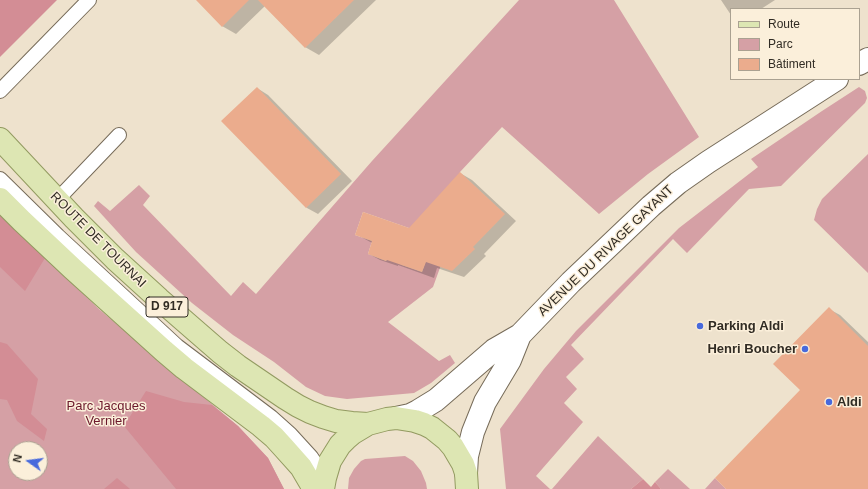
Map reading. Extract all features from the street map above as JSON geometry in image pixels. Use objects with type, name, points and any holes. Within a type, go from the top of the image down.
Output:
[{"type":"main road","name":"ROUTE DE TOURNAI","points":[[0,139],[89,234],[138,281],[202,337],[238,366],[298,406],[310,412],[336,421],[368,424]]},
{"type":"main road","name":"D 917","points":[[0,199],[73,269],[164,351],[184,368],[261,426],[293,457],[306,475],[321,485]]},
{"type":"main road","points":[[321,485],[330,460],[340,445],[353,433],[368,424],[396,418],[415,421],[432,428],[440,434],[453,447],[463,464],[466,481]]},
{"type":"street","name":"AVENUE DU RIVAGE GAYANT","points":[[396,418],[410,415],[436,400],[494,350],[520,335],[571,282],[651,206],[678,183],[835,80]]},
{"type":"street","name":"AVENUE DU RIVAGE GAYANT","points":[[466,481],[467,456],[473,432],[485,402],[510,360],[520,335]]},
{"type":"lane","points":[[0,91],[90,0]]},
{"type":"lane","points":[[57,200],[119,135]]},
{"type":"lane","points":[[0,179],[58,236],[177,346],[271,417],[290,434],[311,457],[321,485]]},
{"type":"green space","points":[[519,0],[614,0],[699,137],[648,174],[599,214],[502,127],[460,172],[449,242],[363,212],[355,235],[372,241],[368,254],[386,261],[388,256],[402,265],[422,272],[426,260],[441,265],[433,287],[388,322],[439,361],[450,355],[455,363],[431,383],[414,393],[347,399],[325,396],[306,387],[274,362],[233,335],[192,303],[136,252],[94,206],[98,201],[110,211],[139,185],[150,196],[143,205],[231,296],[243,282],[256,294],[372,161]]},
{"type":"green space","points":[[859,87],[865,91],[867,98],[865,103],[781,186],[749,189],[687,253],[673,239],[571,345],[584,359],[566,377],[577,389],[564,403],[583,422],[536,476],[550,489],[506,489],[500,429],[544,369],[576,331],[679,228],[758,167],[751,159]]},
{"type":"green space","points":[[868,154],[868,273],[814,220],[822,199]]},
{"type":"green space","name":"Parc Jacques Vernier","points":[[0,214],[100,310],[238,426],[268,458],[284,489],[0,489]]},
{"type":"green space","points":[[598,436],[643,479],[631,489],[552,489]]},
{"type":"green space","points":[[405,456],[413,461],[421,471],[427,489],[348,489],[349,478],[361,461],[365,459]]},
{"type":"green space","points":[[668,469],[690,489],[661,489],[655,482]]},
{"type":"green space","points":[[715,478],[726,489],[705,489]]},
{"type":"shaded area","points":[[0,0],[57,0],[0,57]]},
{"type":"shaded area","points":[[0,214],[45,258],[25,291],[0,267]]},
{"type":"shaded area","points":[[0,342],[7,344],[38,379],[31,414],[47,429],[44,441],[17,421],[7,400],[0,399]]},
{"type":"shaded area","points":[[146,391],[184,402],[212,405],[238,426],[268,458],[284,489],[176,489],[124,426]]},
{"type":"shaded area","points":[[117,478],[130,489],[104,489]]},
{"type":"shaded area","points":[[643,479],[651,487],[655,482],[661,489],[631,489]]},
{"type":"building","points":[[196,0],[249,0],[222,27]]},
{"type":"building","points":[[258,0],[354,0],[305,48]]},
{"type":"building","points":[[257,87],[341,174],[306,208],[221,121]]},
{"type":"building","points":[[460,172],[505,214],[473,247],[475,249],[452,271],[426,262],[422,272],[368,254],[372,241],[355,235],[363,212],[409,228]]},
{"type":"building","name":"Aldi","points":[[829,307],[868,346],[868,489],[726,489],[715,478],[800,390],[773,364]]},
{"type":"place","name":"Parking Aldi","points":[[700,326]]},
{"type":"place","name":"Henri Boucher","points":[[805,349]]},
{"type":"place","name":"Aldi","points":[[829,402]]}]
